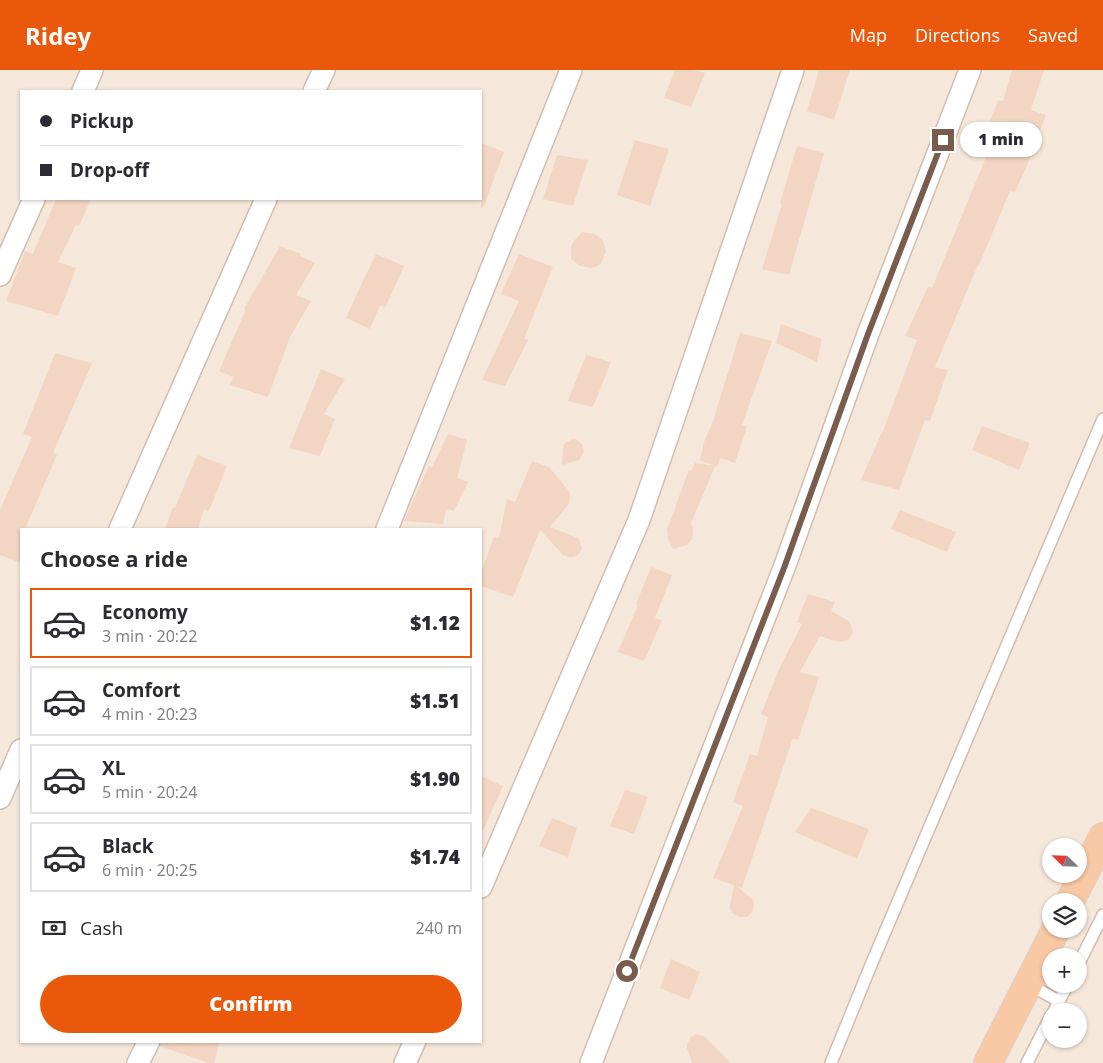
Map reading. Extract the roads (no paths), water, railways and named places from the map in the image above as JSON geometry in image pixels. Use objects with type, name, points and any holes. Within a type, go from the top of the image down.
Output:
[{"type":"highway","points":[[1074,893],[1103,837]]},
{"type":"highway","points":[[988,1063],[1051,938]]},
{"type":"street","points":[[83,90],[92,70]]},
{"type":"street","points":[[314,90],[324,70]]},
{"type":"street","points":[[388,528],[571,70]]},
{"type":"street","points":[[482,885],[639,520],[793,70]]},
{"type":"street","points":[[591,1063],[784,568],[868,334],[970,70]]},
{"type":"street","points":[[0,275],[34,200]]},
{"type":"street","points":[[120,528],[266,200]]},
{"type":"street","points":[[0,798],[20,752]]},
{"type":"street","points":[[138,1063],[147,1043]]},
{"type":"street","points":[[405,1063],[414,1043]]},
{"type":"lane","points":[[831,1063],[1103,419]]},
{"type":"lane","points":[[1086,948],[1103,915]]},
{"type":"lane","points":[[1028,984],[1052,1003]]},
{"type":"lane","points":[[1027,1063],[1042,1034]]}]
